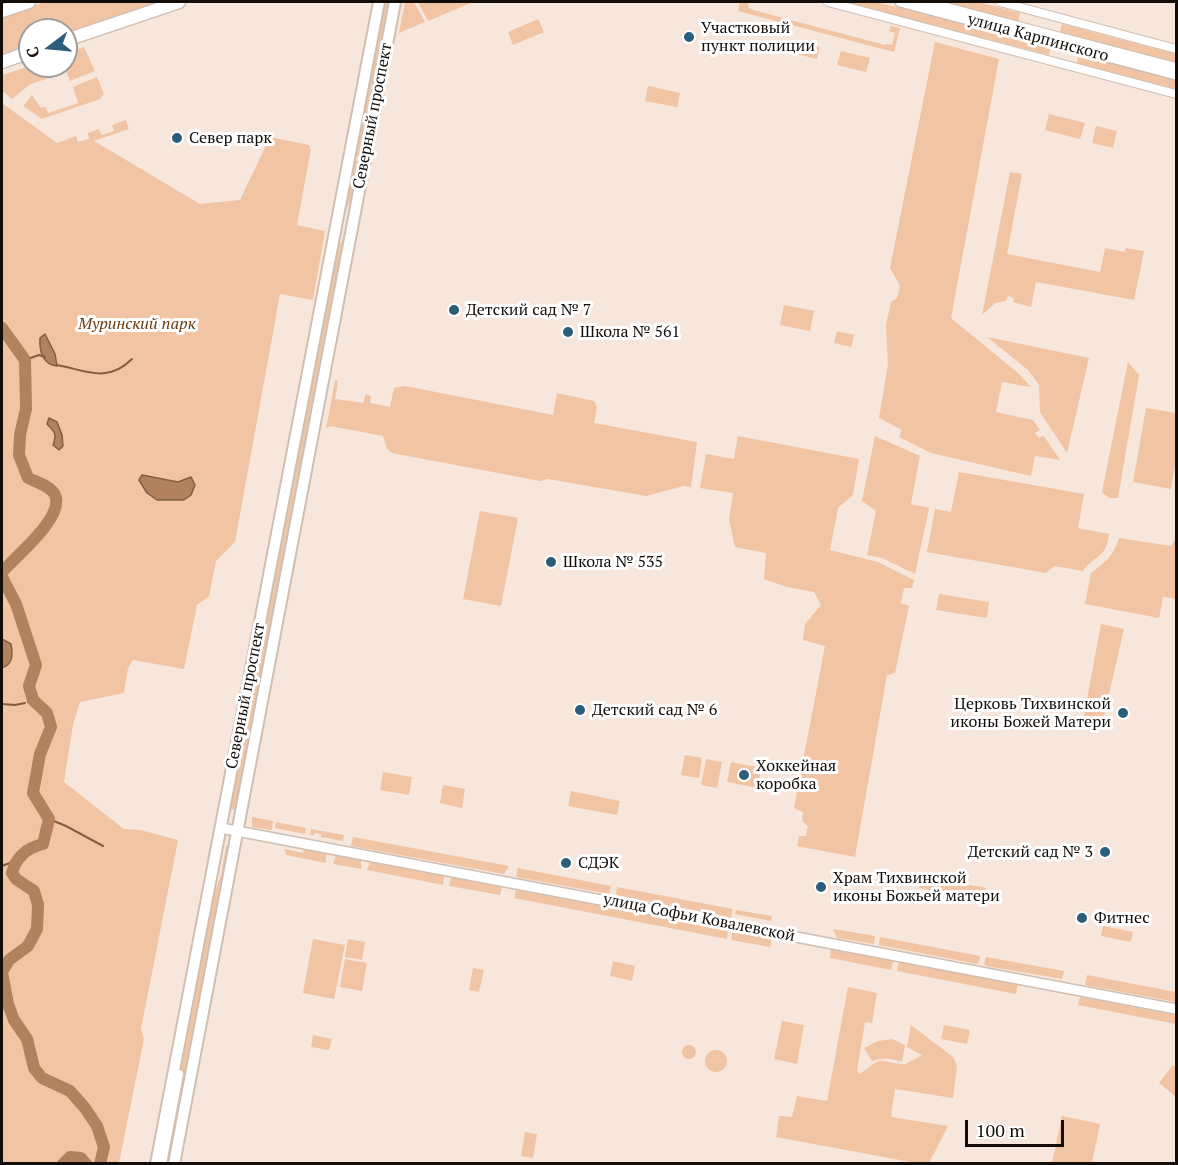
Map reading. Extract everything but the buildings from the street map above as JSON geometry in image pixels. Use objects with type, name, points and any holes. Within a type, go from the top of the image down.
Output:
[{"type":"main road","points":[[2,11],[29,2]]},
{"type":"main road","points":[[78,36],[179,2]]},
{"type":"main road","name":"Северный проспект","points":[[156,1164],[223,828],[379,2]]},
{"type":"main road","name":"Северный проспект","points":[[174,1164],[395,2]]},
{"type":"main road","points":[[2,62],[18,56]]},
{"type":"main road","points":[[335,228],[351,231]]},
{"type":"street","points":[[828,2],[1176,94]]},
{"type":"street","name":"улица Карпинского","points":[[900,2],[1176,75]]},
{"type":"street","name":"улица Карпинского","points":[[927,2],[1176,67]]},
{"type":"street","points":[[1000,2],[1176,49]]},
{"type":"street","name":"улица Софьи Ковалевской","points":[[223,828],[1176,1009]]},
{"type":"street","name":"Северный проспект","points":[[162,1164],[223,828]]},
{"type":"green space","points":[[45,2],[162,2],[78,31],[78,18],[18,18],[18,51],[2,57],[2,16]]},
{"type":"green space","points":[[383,2],[391,2],[360,157],[354,156]]},
{"type":"green space","points":[[405,2],[414,2],[425,22],[399,33]]},
{"type":"green space","points":[[418,2],[473,2],[428,21]]},
{"type":"green space","points":[[740,2],[749,2],[748,7],[753,10],[885,45],[892,45],[895,33],[889,31],[891,26],[900,28],[894,52],[738,11]]},
{"type":"green space","points":[[844,2],[876,2],[1051,47],[1049,55]]},
{"type":"green space","points":[[944,2],[978,2],[1020,13],[1018,22]]},
{"type":"green space","points":[[538,19],[544,32],[513,45],[508,32]]},
{"type":"green space","points":[[1062,24],[1176,54],[1176,63],[1060,32]]},
{"type":"green space","points":[[800,42],[820,47],[817,59],[797,54]]},
{"type":"green space","points":[[935,42],[999,59],[951,318],[1018,373],[1031,387],[1002,382],[996,412],[1033,420],[1040,430],[1035,433],[1039,438],[1044,436],[1060,460],[1035,456],[1031,476],[931,453],[899,437],[902,430],[879,418],[888,364],[886,325],[891,302],[897,298],[900,286],[890,268]]},
{"type":"green space","points":[[84,47],[95,71],[78,78],[78,49]]},
{"type":"green space","points":[[841,51],[870,58],[866,72],[837,65]]},
{"type":"green space","points":[[1078,57],[1096,62],[1098,58],[1176,79],[1176,89],[1077,63]]},
{"type":"green space","points":[[18,70],[18,78],[48,78],[29,85],[12,99],[2,91],[2,75]]},
{"type":"green space","points":[[97,77],[104,94],[100,99],[42,119],[23,106],[32,95],[41,108],[46,107],[48,113],[78,103],[73,87]]},
{"type":"green space","points":[[648,86],[680,93],[677,107],[645,101]]},
{"type":"green space","name":"Муринский парк","points":[[2,103],[57,143],[76,136],[78,142],[89,139],[88,133],[99,129],[102,135],[114,131],[112,125],[126,120],[129,129],[94,141],[200,204],[240,200],[270,137],[309,145],[311,149],[297,225],[325,231],[313,300],[280,294],[235,542],[216,561],[209,596],[197,605],[184,669],[133,660],[128,668],[124,693],[80,702],[73,725],[64,782],[124,829],[140,830],[178,840],[141,1029],[144,1039],[119,1163],[2,1163]]},
{"type":"green space","points":[[1049,114],[1085,123],[1080,139],[1045,130]]},
{"type":"green space","points":[[1096,126],[1117,131],[1113,148],[1092,143]]},
{"type":"green space","points":[[353,160],[359,161],[352,198],[343,216]]},
{"type":"green space","points":[[1010,172],[1022,174],[1007,254],[1100,272],[1105,248],[1125,252],[1126,248],[1144,251],[1134,300],[1036,282],[1031,307],[1013,302],[1014,298],[1008,296],[1006,301],[995,303],[982,315]]},
{"type":"green space","points":[[366,175],[368,175],[331,373],[329,372]]},
{"type":"green space","points":[[344,236],[236,810],[230,809],[335,256]]},
{"type":"green space","points":[[784,305],[814,311],[810,331],[780,325]]},
{"type":"green space","points":[[837,331],[854,335],[851,347],[834,343]]},
{"type":"green space","points":[[987,337],[1089,358],[1067,453],[1040,412],[1039,385],[1028,370]]},
{"type":"green space","points":[[1128,362],[1139,375],[1118,498],[1109,498],[1102,492]]},
{"type":"green space","points":[[335,380],[338,381],[335,399],[363,403],[366,394],[371,396],[370,403],[390,407],[394,388],[405,386],[553,415],[557,393],[594,401],[597,407],[594,423],[697,442],[691,487],[684,486],[646,496],[548,479],[540,481],[392,453],[387,449],[383,436],[330,426],[326,429]]},
{"type":"green space","points":[[1146,408],[1176,413],[1176,459],[1171,489],[1133,482]]},
{"type":"green space","points":[[317,436],[319,436],[282,631],[280,630]]},
{"type":"green space","points":[[738,436],[859,459],[853,495],[838,508],[830,550],[878,562],[914,580],[912,588],[904,588],[901,603],[909,606],[895,673],[887,675],[855,857],[797,846],[799,836],[806,836],[808,826],[802,821],[803,812],[794,808],[825,646],[803,640],[805,624],[821,605],[814,592],[787,587],[764,579],[766,553],[735,547],[729,520],[733,493],[700,488],[706,454],[734,459]]},
{"type":"green space","points":[[875,436],[920,456],[911,504],[929,508],[915,574],[882,558],[867,555],[876,511],[862,501]]},
{"type":"green space","points":[[959,472],[1084,494],[1078,528],[1109,534],[1103,552],[1083,571],[1054,566],[1046,573],[927,552],[935,509],[951,512]]},
{"type":"green space","points":[[480,511],[518,518],[501,606],[463,599]]},
{"type":"green space","points":[[1119,538],[1171,546],[1176,538],[1176,599],[1163,597],[1159,618],[1085,604],[1091,573],[1109,558]]},
{"type":"green space","points":[[939,594],[989,602],[987,618],[936,610]]},
{"type":"green space","points":[[1101,624],[1124,629],[1102,724],[1083,721]]},
{"type":"green space","points":[[685,755],[702,758],[699,778],[681,775]]},
{"type":"green space","points":[[706,759],[722,762],[717,788],[701,785]]},
{"type":"green space","name":"Хоккейная коробка","points":[[731,762],[761,768],[758,788],[727,782]]},
{"type":"green space","points":[[383,772],[412,777],[409,795],[380,790]]},
{"type":"green space","points":[[443,785],[465,789],[462,808],[440,803]]},
{"type":"green space","points":[[571,791],[620,801],[617,815],[568,806]]},
{"type":"green space","points":[[252,817],[273,821],[272,830],[252,827]]},
{"type":"green space","points":[[276,822],[306,828],[305,834],[275,828]]},
{"type":"green space","points":[[311,829],[344,835],[343,841],[321,837],[321,834],[310,835]]},
{"type":"green space","points":[[353,837],[509,866],[504,874],[351,846]]},
{"type":"green space","points":[[228,845],[186,1074],[180,1073],[214,896]]},
{"type":"green space","points":[[284,849],[303,853],[304,849],[326,854],[326,863],[286,855]]},
{"type":"green space","points":[[336,855],[361,860],[361,869],[333,864]]},
{"type":"green space","points":[[370,862],[444,876],[443,885],[367,870]]},
{"type":"green space","points":[[518,868],[611,886],[609,894],[516,877]]},
{"type":"green space","points":[[921,876],[986,888],[983,900],[919,888]]},
{"type":"green space","points":[[451,877],[502,887],[500,895],[449,886]]},
{"type":"green space","points":[[617,887],[733,909],[731,918],[616,895]]},
{"type":"green space","points":[[516,890],[726,929],[727,939],[514,898]]},
{"type":"green space","points":[[736,910],[772,916],[771,921],[735,914]]},
{"type":"green space","points":[[1103,926],[1133,932],[1131,942],[1101,936]]},
{"type":"green space","points":[[833,929],[875,936],[874,944],[837,938]]},
{"type":"green space","points":[[734,931],[772,938],[770,947],[731,940]]},
{"type":"green space","points":[[880,937],[980,956],[979,962],[977,964],[879,945]]},
{"type":"green space","points":[[313,939],[345,945],[334,999],[303,993]]},
{"type":"green space","points":[[348,939],[365,942],[362,960],[345,957]]},
{"type":"green space","points":[[831,949],[893,961],[891,970],[830,958]]},
{"type":"green space","points":[[986,957],[1064,971],[1062,979],[986,966],[984,964]]},
{"type":"green space","points":[[345,959],[367,963],[362,991],[340,987]]},
{"type":"green space","points":[[613,961],[635,966],[632,981],[610,976]]},
{"type":"green space","points":[[899,962],[1018,984],[1016,994],[897,971]]},
{"type":"green space","points":[[473,968],[484,970],[479,992],[469,990]]},
{"type":"green space","points":[[1087,975],[1176,992],[1176,1002],[1085,985]]},
{"type":"green space","points":[[848,987],[877,993],[872,1023],[865,1022],[857,1071],[860,1074],[879,1061],[906,1064],[922,1055],[907,1047],[911,1025],[953,1057],[957,1066],[953,1098],[895,1089],[891,1117],[948,1126],[929,1163],[916,1163],[776,1137],[779,1116],[792,1117],[797,1096],[827,1101]]},
{"type":"green space","points":[[1080,997],[1176,1015],[1176,1024],[1078,1005]]},
{"type":"green space","points":[[782,1021],[804,1025],[797,1064],[774,1059]]},
{"type":"green space","points":[[944,1025],[970,1030],[967,1044],[941,1039]]},
{"type":"green space","points":[[313,1035],[332,1039],[329,1050],[311,1047]]},
{"type":"green space","points":[[892,1039],[905,1045],[902,1062],[887,1058],[872,1061],[864,1048],[878,1041]]},
{"type":"green space","points":[[689,1045],[694,1047],[696,1052],[694,1057],[689,1059],[684,1057],[682,1052],[684,1047]]},
{"type":"green space","points":[[716,1050],[724,1053],[727,1061],[724,1069],[716,1072],[708,1069],[705,1061],[708,1053]]},
{"type":"green space","points":[[1173,1065],[1176,1068],[1175,1096],[1159,1083]]},
{"type":"green space","points":[[180,1077],[185,1078],[169,1163],[163,1164]]},
{"type":"green space","points":[[1062,1116],[1100,1124],[1092,1163],[1052,1163]]},
{"type":"green space","points":[[525,1132],[537,1134],[533,1158],[521,1156]]},
{"type":"shaded area","points":[[45,334],[55,354],[57,366],[48,363],[41,352],[40,338]]},
{"type":"shaded area","points":[[49,418],[57,422],[62,435],[63,446],[59,450],[53,445],[55,436],[47,424]]},
{"type":"shaded area","points":[[142,475],[178,482],[191,477],[195,485],[191,495],[184,500],[157,500],[147,493],[139,480]]},
{"type":"shaded area","points":[[2,639],[11,644],[12,652],[10,662],[2,668]]},
{"type":"waterway","points":[[2,328],[25,360],[26,409],[20,435],[19,455],[28,478],[50,489],[55,495],[56,504],[46,525],[2,572]]},
{"type":"waterway","points":[[25,360],[39,355],[45,357]]},
{"type":"waterway","points":[[57,365],[86,372],[105,373],[123,367],[132,359]]},
{"type":"waterway","points":[[2,577],[16,604],[36,665],[29,686],[33,700],[47,713],[51,727],[40,754],[33,793],[49,819],[43,844],[23,854],[16,862],[12,873],[16,879],[34,891],[38,905],[37,929],[28,946],[9,960],[2,972],[8,1004],[14,1020],[27,1039],[34,1068],[42,1078],[70,1091],[85,1108],[97,1126],[104,1147],[100,1164]]},
{"type":"waterway","points":[[28,702],[33,700]]},
{"type":"waterway","points":[[2,704],[25,703]]},
{"type":"waterway","points":[[49,819],[103,846]]},
{"type":"waterway","points":[[2,866],[17,860]]},
{"type":"waterway","points":[[63,1164],[70,1157],[81,1158],[86,1164]]},
{"type":"place","name":"Участковый пункт полиции","points":[[689,37]]},
{"type":"place","name":"Север парк","points":[[177,138]]},
{"type":"place","name":"Детский сад № 7","points":[[454,310]]},
{"type":"place","name":"Школа № 561","points":[[568,332]]},
{"type":"place","name":"Школа № 535","points":[[551,562]]},
{"type":"place","name":"Детский сад № 6","points":[[580,710]]},
{"type":"place","name":"Церковь Тихвинской иконы Божей Матери","points":[[1123,713]]},
{"type":"place","name":"Хоккейная коробка","points":[[744,775]]},
{"type":"place","name":"Детский сад № 3","points":[[1105,852]]},
{"type":"place","name":"СДЭК","points":[[566,863]]},
{"type":"place","name":"Храм Тихвинской иконы Божьей матери","points":[[821,887]]},
{"type":"place","name":"Фитнес","points":[[1082,918]]}]
